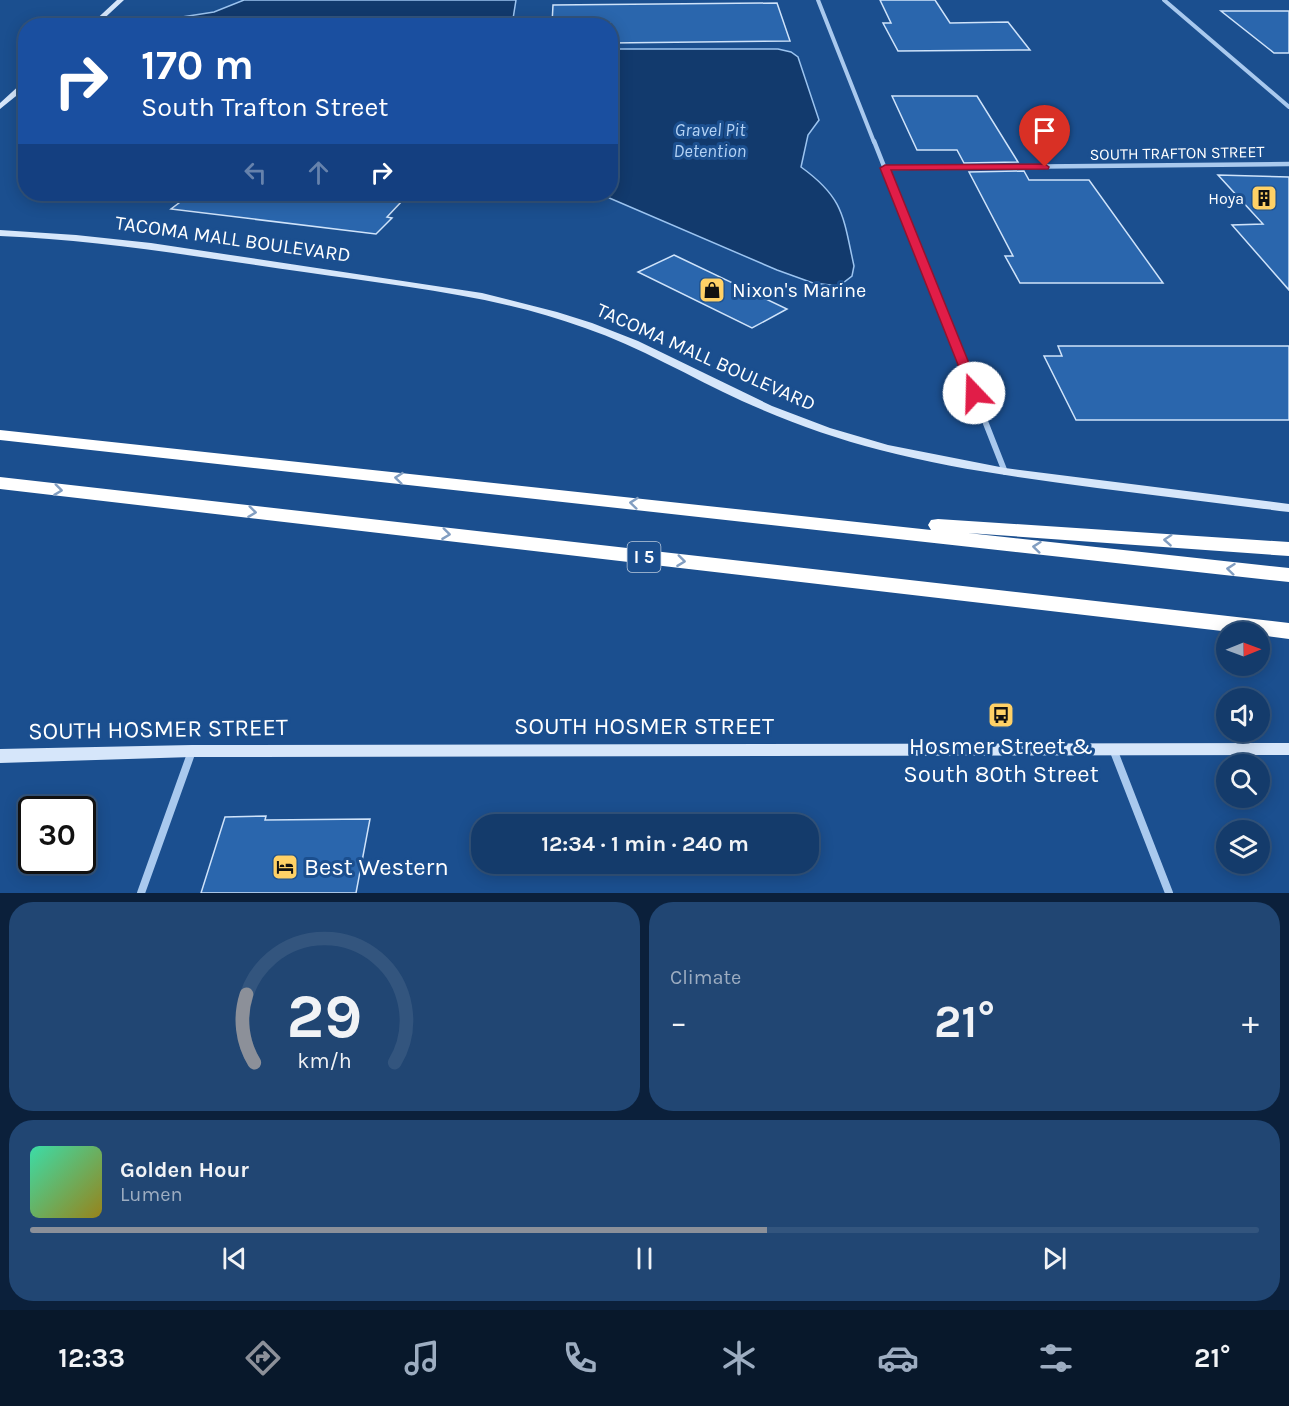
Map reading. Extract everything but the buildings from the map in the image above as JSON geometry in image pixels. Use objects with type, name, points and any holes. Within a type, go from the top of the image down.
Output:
[{"type":"highway","points":[[0,435],[1289,575]]},
{"type":"highway","name":"I 5","points":[[0,483],[1289,631]]},
{"type":"highway","points":[[675,508],[1289,549]]},
{"type":"main road","points":[[101,18],[121,0]]},
{"type":"main road","points":[[0,107],[18,91]]},
{"type":"main road","name":"TACOMA MALL BOULEVARD","points":[[0,233],[112,241],[453,291],[521,305],[618,336],[680,364],[749,400],[813,425],[918,456],[1005,472],[1289,508]]},
{"type":"main road","name":"SOUTH HOSMER STREET","points":[[0,756],[192,752],[1289,749]]},
{"type":"street","points":[[818,0],[1005,472]]},
{"type":"street","points":[[1164,0],[1289,107]]},
{"type":"street","name":"SOUTH TRAFTON STREET","points":[[885,168],[1289,164]]},
{"type":"street","points":[[1113,749],[1169,893]]},
{"type":"street","points":[[141,893],[192,752]]},
{"type":"water","points":[[244,0],[516,0],[513,18],[180,18],[214,12]]},
{"type":"water","name":"Gravel Pit Detention","points":[[618,49],[778,49],[791,52],[798,57],[819,120],[808,135],[801,167],[826,189],[840,209],[854,266],[852,276],[839,286],[813,283],[777,270],[616,201]]},
{"type":"place","name":"Hoya","points":[[1264,198]]},
{"type":"place","name":"Nixon's Marine","points":[[712,290]]},
{"type":"place","name":"Hosmer Street & South 80th Street","points":[[1001,715]]},
{"type":"place","name":"Best Western","points":[[285,867]]},
{"type":"route","points":[[974,393],[885,168],[1045,167]]}]
